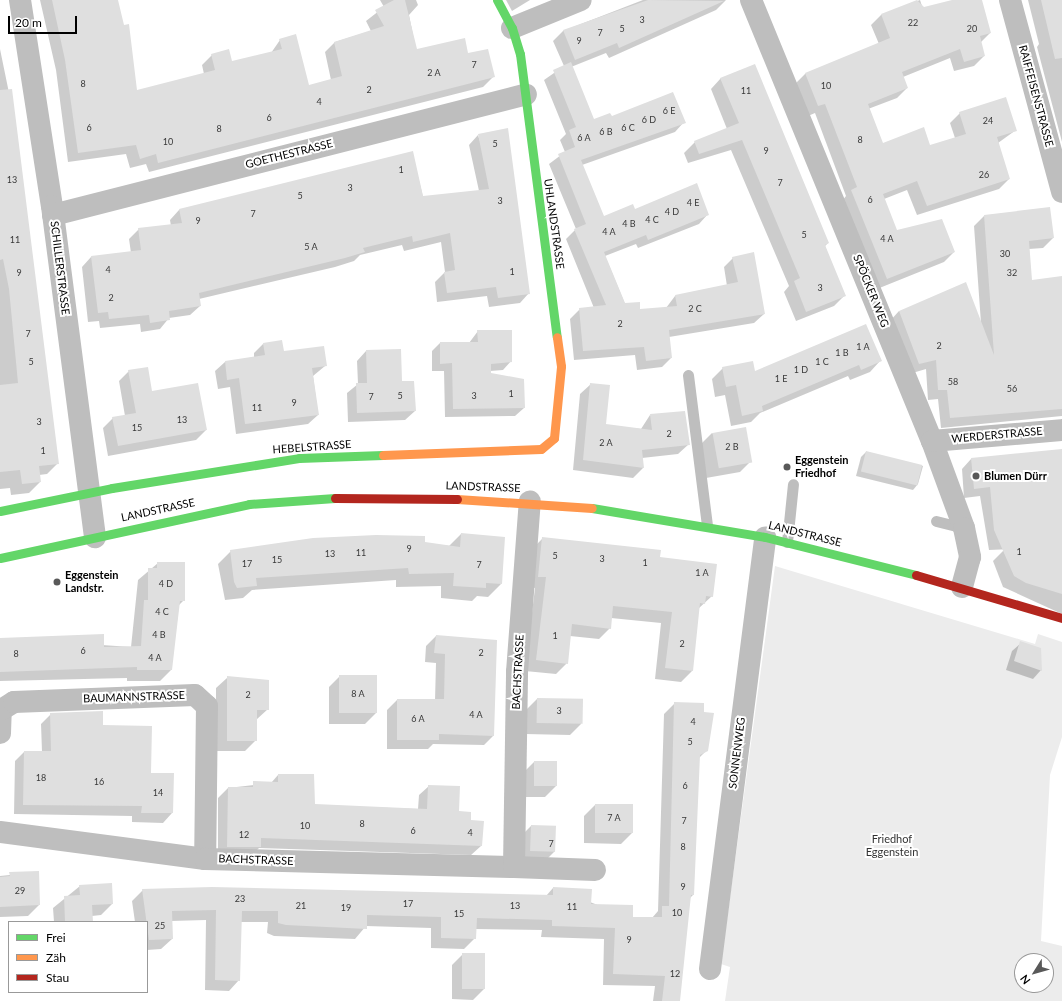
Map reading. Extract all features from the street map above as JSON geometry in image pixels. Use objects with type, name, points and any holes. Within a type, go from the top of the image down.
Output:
[{"type":"street","name":"SCHILLERSTRASSE","points":[[20,0],[53,215],[88,493],[95,537]]},
{"type":"street","name":"UHLANDSTRASSE","points":[[497,0],[512,28],[520,54],[561,366],[554,438],[541,450]]},
{"type":"street","points":[[512,28],[581,0]]},
{"type":"street","name":"SPÖCKER WEG","points":[[751,0],[932,441],[964,528],[970,556],[962,587]]},
{"type":"street","name":"RAIFFEISENSTRASSE","points":[[1010,0],[1062,192]]},
{"type":"street","name":"GOETHESTRASSE","points":[[53,215],[526,94]]},
{"type":"street","name":"WERDERSTRASSE","points":[[932,441],[1062,430]]},
{"type":"street","name":"HEBELSTRASSE","points":[[0,511],[88,493],[299,458],[541,450]]},
{"type":"street","name":"LANDSTRASSE","points":[[0,558],[249,504],[308,498],[454,497],[530,501],[706,525],[765,537],[962,587],[1062,618]]},
{"type":"street","name":"BACHSTRASSE","points":[[514,867],[517,672],[530,501]]},
{"type":"street","name":"SONNENWEG","points":[[710,969],[765,537]]},
{"type":"street","name":"BAUMANNSTRASSE","points":[[0,733],[1,710],[14,702],[195,695],[207,706],[205,859]]},
{"type":"street","name":"BACHSTRASSE","points":[[0,832],[205,859],[595,870]]},
{"type":"lane","points":[[688,375],[706,525]]},
{"type":"lane","points":[[786,542],[793,484]]},
{"type":"lane","points":[[936,521],[964,528]]},
{"type":"green space","name":"Friedhof Eggenstein","points":[[775,566],[1035,644],[1038,634],[1062,642],[1062,737],[1050,775],[1041,941],[1062,946],[1062,1001],[725,1001],[730,967],[721,964]]},
{"type":"building","points":[[52,0],[118,0],[124,25],[129,24],[137,90],[215,70],[211,54],[229,49],[232,61],[282,49],[279,39],[296,34],[309,85],[342,76],[334,42],[384,26],[375,10],[394,0],[405,0],[417,49],[465,38],[468,53],[488,49],[495,77],[158,163],[156,154],[140,159],[136,145],[78,153],[65,60]]},
{"type":"building","points":[[648,0],[724,1],[619,48],[617,43],[575,60],[563,30]]},
{"type":"building","points":[[917,0],[924,7],[952,0],[982,0],[991,33],[980,36],[985,56],[964,62],[960,49],[902,72],[908,88],[868,104],[883,143],[924,127],[930,145],[966,134],[959,112],[1006,97],[1017,131],[997,137],[1010,179],[927,206],[917,181],[883,194],[897,230],[942,219],[955,252],[887,279],[851,190],[857,187],[825,104],[818,106],[805,73],[890,38],[881,14]]},
{"type":"building","points":[[1041,0],[1062,0],[1062,58],[1055,59]]},
{"type":"building","points":[[571,62],[594,119],[610,113],[612,116],[673,92],[686,123],[581,160],[604,216],[633,204],[635,209],[697,183],[709,215],[648,240],[646,235],[604,252],[625,303],[640,302],[640,309],[677,306],[675,295],[738,282],[732,257],[754,252],[765,314],[669,330],[672,358],[646,361],[644,347],[583,351],[579,308],[606,305],[574,229],[586,224],[558,154],[575,147],[569,130],[576,127],[553,70]]},
{"type":"building","points":[[755,64],[829,243],[825,245],[846,296],[806,312],[794,281],[800,278],[742,140],[699,154],[694,141],[739,123],[720,78]]},
{"type":"building","points":[[12,89],[59,464],[39,466],[41,482],[22,484],[20,470],[0,472],[0,385],[18,383],[9,289],[3,259],[0,260],[0,90]]},
{"type":"building","points":[[508,128],[530,294],[498,298],[496,287],[447,293],[444,272],[455,270],[450,233],[413,242],[412,236],[363,248],[365,252],[345,258],[199,293],[201,306],[169,311],[170,320],[150,323],[149,315],[109,319],[108,312],[98,313],[91,256],[141,250],[138,228],[182,223],[179,209],[413,151],[423,196],[489,189],[478,134]]},
{"type":"building","points":[[1050,207],[1054,238],[1029,241],[1032,280],[1062,276],[1062,409],[950,418],[947,390],[938,390],[936,360],[919,364],[899,311],[966,282],[994,355],[984,215]]},
{"type":"building","points":[[866,324],[882,361],[861,370],[859,365],[762,406],[763,411],[742,416],[736,385],[726,387],[722,367],[753,361],[755,371]]},
{"type":"building","points":[[477,330],[512,330],[512,362],[491,364],[491,373],[524,379],[525,408],[453,409],[452,363],[440,364],[440,342],[478,342]]},
{"type":"building","points":[[282,340],[284,351],[324,346],[327,366],[312,368],[319,415],[245,424],[239,378],[227,380],[225,361],[265,355],[263,343]]},
{"type":"building","points":[[401,349],[402,381],[414,381],[416,411],[357,413],[356,383],[367,383],[366,350]]},
{"type":"building","points":[[148,367],[152,391],[198,383],[207,430],[118,446],[112,417],[136,413],[128,370]]},
{"type":"building","points":[[590,383],[610,385],[606,424],[652,430],[650,414],[685,411],[690,445],[642,450],[644,468],[583,460]]},
{"type":"building","points":[[746,427],[752,462],[719,468],[713,433]]},
{"type":"building","points":[[1062,449],[1062,594],[1026,583],[1014,576],[994,530],[990,487],[974,489],[971,458]]},
{"type":"building","points":[[866,451],[922,465],[917,485],[861,471]]},
{"type":"building","points":[[461,533],[505,537],[502,584],[486,583],[486,588],[453,586],[454,573],[409,574],[408,568],[256,578],[257,586],[237,588],[234,582],[230,550],[313,538],[376,535],[425,536],[425,542],[460,547]]},
{"type":"building","points":[[542,537],[661,550],[660,557],[717,564],[713,597],[706,596],[705,604],[700,603],[693,671],[665,668],[672,612],[613,606],[611,629],[572,624],[568,664],[536,660],[546,577],[538,577]]},
{"type":"building","points":[[157,562],[185,562],[185,601],[180,601],[172,670],[137,670],[137,667],[0,672],[0,638],[104,634],[104,647],[141,646],[144,600],[148,600],[148,568],[157,568]]},
{"type":"building","points":[[436,635],[497,640],[494,736],[439,734],[439,740],[397,740],[397,699],[444,699],[445,654],[434,653]]},
{"type":"building","points":[[1020,641],[1041,648],[1042,671],[1014,661]]},
{"type":"building","points":[[339,675],[377,675],[377,713],[339,713]]},
{"type":"building","points":[[227,676],[269,680],[269,710],[257,710],[257,741],[227,741]]},
{"type":"building","points":[[537,698],[583,699],[583,724],[537,723]]},
{"type":"building","points":[[674,702],[704,703],[704,712],[714,713],[708,751],[700,755],[694,895],[691,895],[680,1001],[662,1001],[665,976],[613,974],[615,928],[552,926],[552,920],[477,918],[476,939],[441,938],[441,917],[367,915],[367,929],[286,925],[278,923],[278,911],[242,911],[240,981],[215,980],[216,910],[172,911],[173,939],[149,940],[148,921],[146,921],[142,889],[212,887],[553,895],[553,887],[592,889],[591,904],[633,905],[633,917],[662,917],[662,906],[669,906]]},
{"type":"building","points":[[103,711],[103,725],[152,726],[151,773],[174,773],[173,813],[141,813],[142,806],[23,805],[24,751],[51,751],[50,713]]},
{"type":"building","points":[[534,761],[557,761],[557,786],[534,786]]},
{"type":"building","points":[[278,774],[314,774],[315,804],[427,809],[428,785],[460,786],[459,811],[471,812],[471,820],[484,821],[482,846],[261,838],[261,847],[227,847],[228,787],[253,787],[253,781],[278,782]]},
{"type":"building","points":[[595,804],[633,804],[633,833],[595,833]]},
{"type":"building","points":[[531,825],[556,826],[555,852],[530,851]]},
{"type":"building","points":[[39,871],[40,905],[0,907],[0,877],[10,876],[9,872]]},
{"type":"building","points":[[112,883],[113,904],[92,905],[93,921],[65,921],[64,896],[80,895],[79,885]]},
{"type":"building","points":[[462,953],[485,953],[485,989],[462,989]]},
{"type":"traffic: fast","points":[[497,0],[512,28],[520,54],[557,337]]},
{"type":"traffic: fast","points":[[0,511],[112,488],[299,458],[383,455]]},
{"type":"traffic: fast","points":[[0,558],[249,504],[335,498]]},
{"type":"traffic: fast","points":[[592,508],[765,537],[916,575]]},
{"type":"traffic: slow","points":[[383,455],[541,449],[554,438],[561,366],[557,337]]},
{"type":"traffic: slow","points":[[457,499],[592,508]]},
{"type":"traffic: jam","points":[[335,498],[457,499]]},
{"type":"traffic: jam","points":[[916,575],[1062,618]]},
{"type":"place","name":"Eggenstein Friedhof","points":[[787,467]]},
{"type":"place","name":"Blumen Dürr","points":[[976,476]]},
{"type":"place","name":"Eggenstein Landstr.","points":[[57,582]]}]
